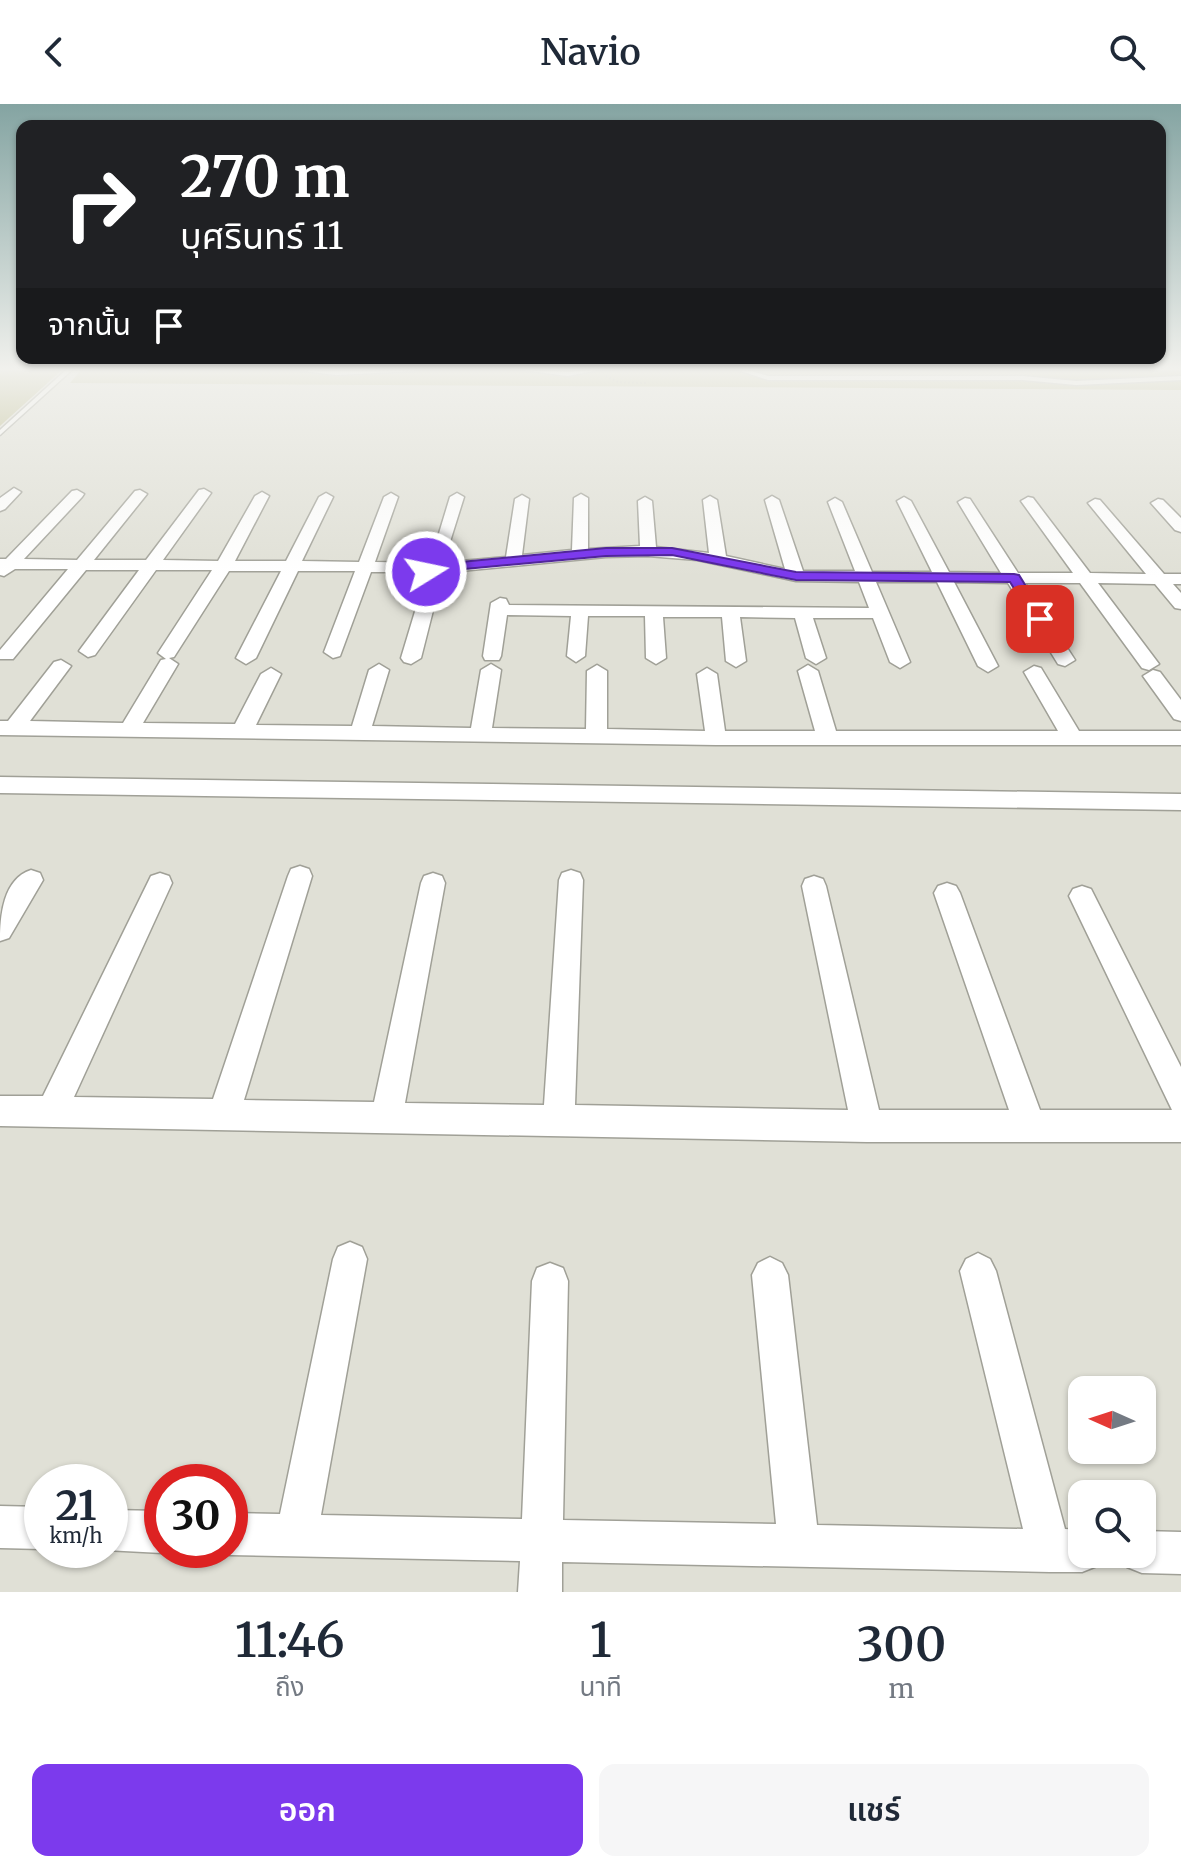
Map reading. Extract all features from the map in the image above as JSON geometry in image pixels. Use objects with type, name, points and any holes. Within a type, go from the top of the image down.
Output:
[{"type":"street","points":[[0,506],[14,492]]},
{"type":"street","points":[[88,651],[204,493]]},
{"type":"street","points":[[4,568],[77,494]]},
{"type":"street","points":[[6,655],[140,494]]},
{"type":"street","points":[[129,730],[262,496]]},
{"type":"street","points":[[246,658],[326,497]]},
{"type":"street","points":[[333,652],[391,497]]},
{"type":"street","points":[[411,658],[457,497]]},
{"type":"street","points":[[580,556],[581,498]]},
{"type":"street","points":[[513,563],[522,499]]},
{"type":"street","points":[[710,500],[718,559]]},
{"type":"street","points":[[772,500],[796,576]]},
{"type":"street","points":[[645,501],[648,551]]},
{"type":"street","points":[[904,501],[988,666]]},
{"type":"street","points":[[1028,501],[1181,714]]},
{"type":"street","points":[[835,502],[900,662]]},
{"type":"street","points":[[965,502],[1065,660]]},
{"type":"street","points":[[1095,503],[1181,604]]},
{"type":"street","points":[[1158,503],[1181,527]]},
{"type":"street","points":[[4,568],[437,568],[648,551],[718,559],[796,576],[1181,579]]},
{"type":"street","points":[[480,735],[500,606],[580,610],[878,613]]},
{"type":"street","points":[[576,656],[580,610]]},
{"type":"street","points":[[654,610],[656,658]]},
{"type":"street","points":[[730,611],[736,661]]},
{"type":"street","points":[[802,612],[827,737]]},
{"type":"street","points":[[7,729],[61,666]]},
{"type":"street","points":[[360,733],[379,670]]},
{"type":"street","points":[[596,736],[597,671]]},
{"type":"street","points":[[1034,672],[1073,738]]},
{"type":"street","points":[[242,732],[271,674]]},
{"type":"street","points":[[707,674],[716,738]]},
{"type":"street","points":[[7,729],[716,738],[1181,738]]},
{"type":"street","points":[[0,785],[1181,802]]},
{"type":"street","points":[[224,1114],[300,876]]},
{"type":"street","points":[[0,930],[31,880]]},
{"type":"street","points":[[559,1121],[571,880]]},
{"type":"street","points":[[52,1111],[160,883]]},
{"type":"street","points":[[387,1115],[433,883]]},
{"type":"street","points":[[814,886],[867,1126]]},
{"type":"street","points":[[947,893],[1030,1125]]},
{"type":"street","points":[[1082,896],[1181,1099]]},
{"type":"street","points":[[0,1111],[387,1115],[867,1126],[1181,1126]]},
{"type":"street","points":[[296,1536],[350,1259]]},
{"type":"street","points":[[248,1535],[542,1543],[1066,1551],[978,1271]]},
{"type":"street","points":[[770,1275],[799,1547]]},
{"type":"street","points":[[540,1592],[550,1281]]},
{"type":"street","points":[[0,1527],[24,1528]]},
{"type":"street","points":[[1156,1552],[1181,1553]]},
{"type":"route","points":[[426,572],[440,575],[450,567],[648,551],[718,559],[796,576],[1014,578],[1040,619]]}]
